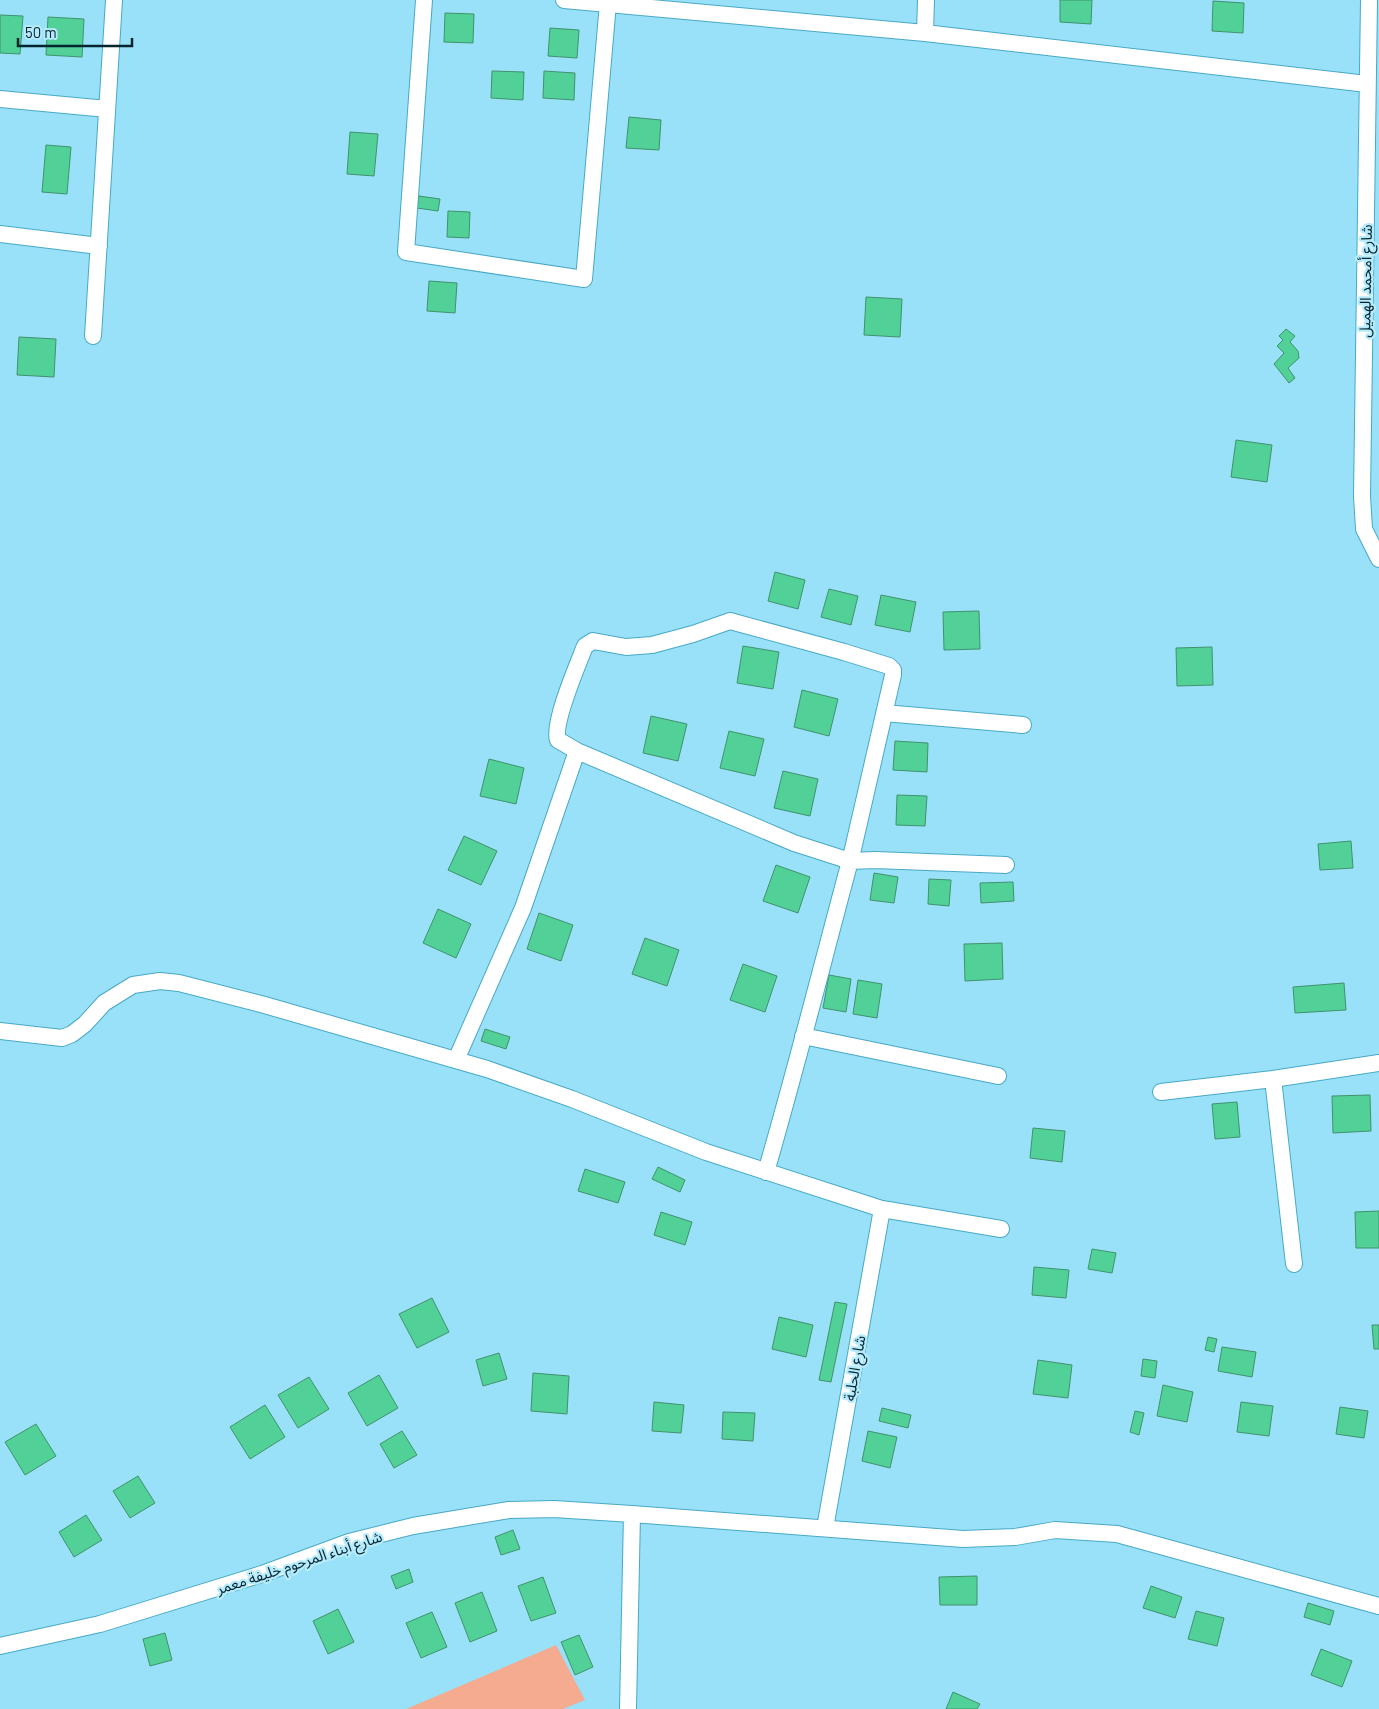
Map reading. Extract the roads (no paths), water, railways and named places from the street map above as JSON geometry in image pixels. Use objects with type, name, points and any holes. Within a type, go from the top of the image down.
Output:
[{"type":"street","points":[[93,336],[114,0]]},
{"type":"street","points":[[424,0],[406,252],[584,279],[608,3]]},
{"type":"street","points":[[564,0],[925,33],[1367,84]]},
{"type":"street","points":[[925,33],[926,0]]},
{"type":"street","name":"شارع أمحمد الهميل","points":[[1369,0],[1367,84],[1372,354],[1362,459],[1362,513],[1364,530],[1379,559]]},
{"type":"street","points":[[0,99],[107,109]]},
{"type":"street","points":[[0,234],[99,246]]},
{"type":"street","points":[[766,1172],[850,861],[893,670],[889,666],[844,652],[730,621],[693,634],[652,645],[626,647],[594,642],[585,646],[560,714],[556,733],[558,740],[577,751],[794,844],[850,861],[875,860],[1006,865]]},
{"type":"street","points":[[884,713],[1023,725]]},
{"type":"street","points":[[456,1060],[523,908],[577,751]]},
{"type":"street","points":[[0,1031],[62,1038],[72,1034],[86,1024],[104,1003],[133,985],[160,981],[179,983],[261,1004],[487,1069],[572,1099],[697,1149],[882,1208],[1001,1229]]},
{"type":"street","points":[[803,1036],[998,1076]]},
{"type":"street","points":[[1161,1092],[1273,1079],[1379,1063]]},
{"type":"street","points":[[1273,1079],[1294,1264]]},
{"type":"street","name":"شارع الحلبة","points":[[825,1528],[882,1208]]},
{"type":"street","name":"شارع أبناء المرحوم خليفة معمر","points":[[0,1646],[100,1624],[262,1574],[349,1542],[414,1526],[509,1510],[554,1509],[963,1539],[1015,1537],[1055,1530],[1117,1534],[1379,1606]]},
{"type":"street","points":[[628,1709],[632,1514]]}]
